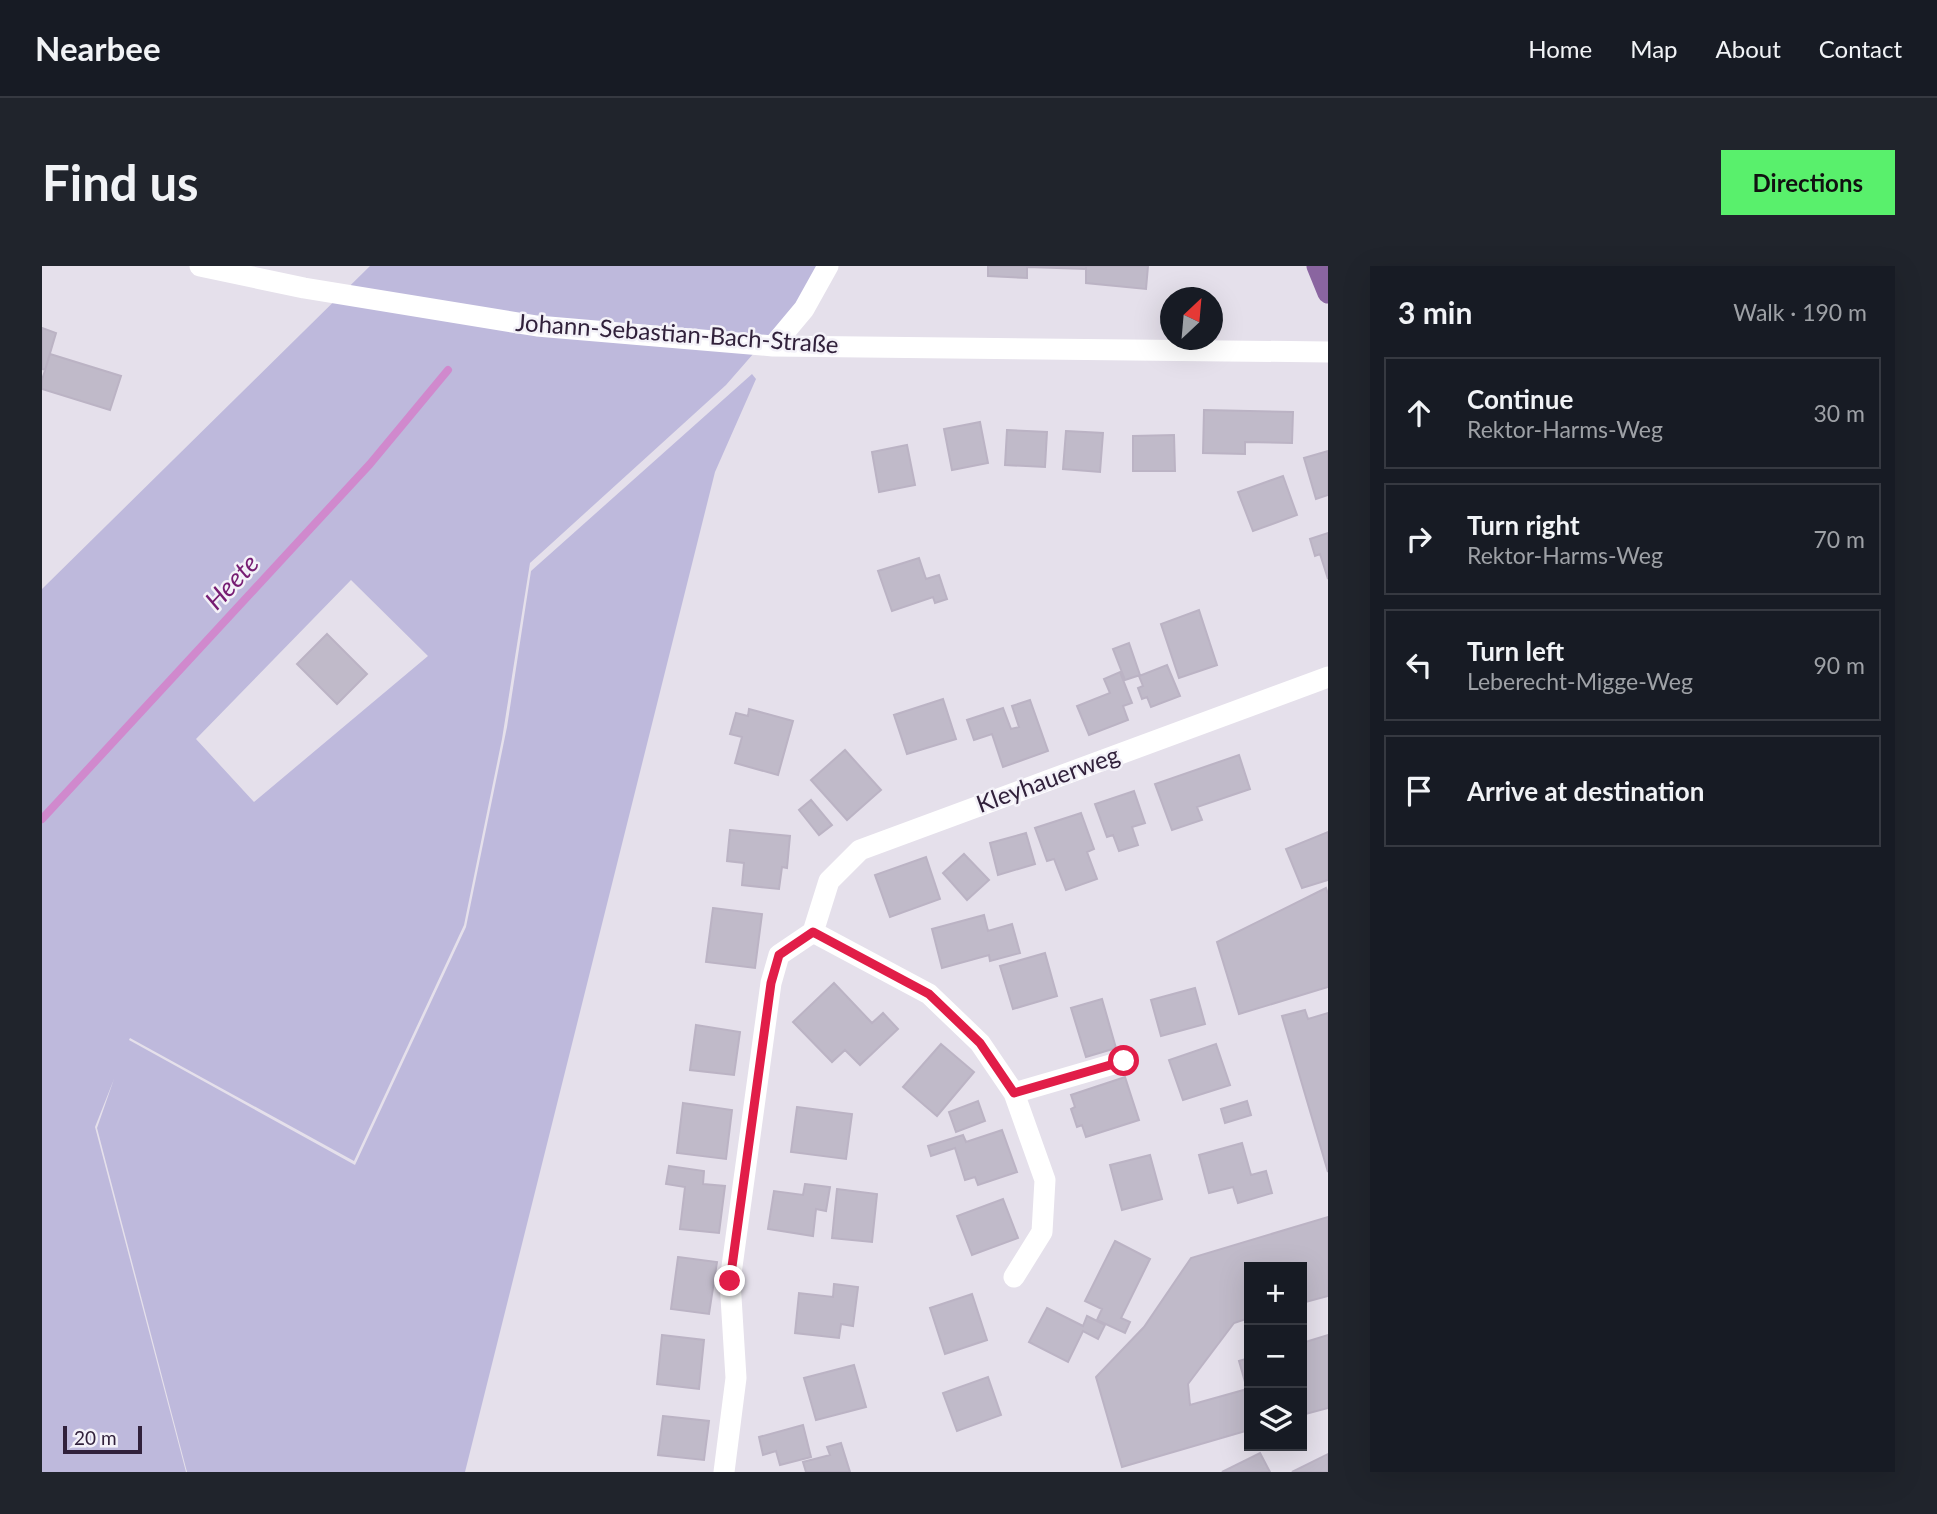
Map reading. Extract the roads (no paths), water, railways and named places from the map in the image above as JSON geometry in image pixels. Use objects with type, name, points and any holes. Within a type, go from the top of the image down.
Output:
[{"type":"main road","points":[[1317,266],[1328,293]]},
{"type":"street","name":"Johann-Sebastian-Bach-Straße","points":[[200,266],[222,268],[304,288],[537,326],[773,346],[1328,352]]},
{"type":"street","points":[[773,346],[804,309],[828,266]]},
{"type":"street","name":"Kleyhauerweg","points":[[813,932],[829,881],[860,849],[1328,677]]},
{"type":"street","points":[[723,1472],[736,1378],[730,1281],[771,983],[779,955],[813,932],[929,994],[980,1043],[1014,1093],[1045,1180],[1042,1232],[1014,1277]]},
{"type":"street","points":[[1014,1093],[1124,1061]]},
{"type":"waterway","name":"Heete","points":[[42,819],[370,464],[448,370]]}]
